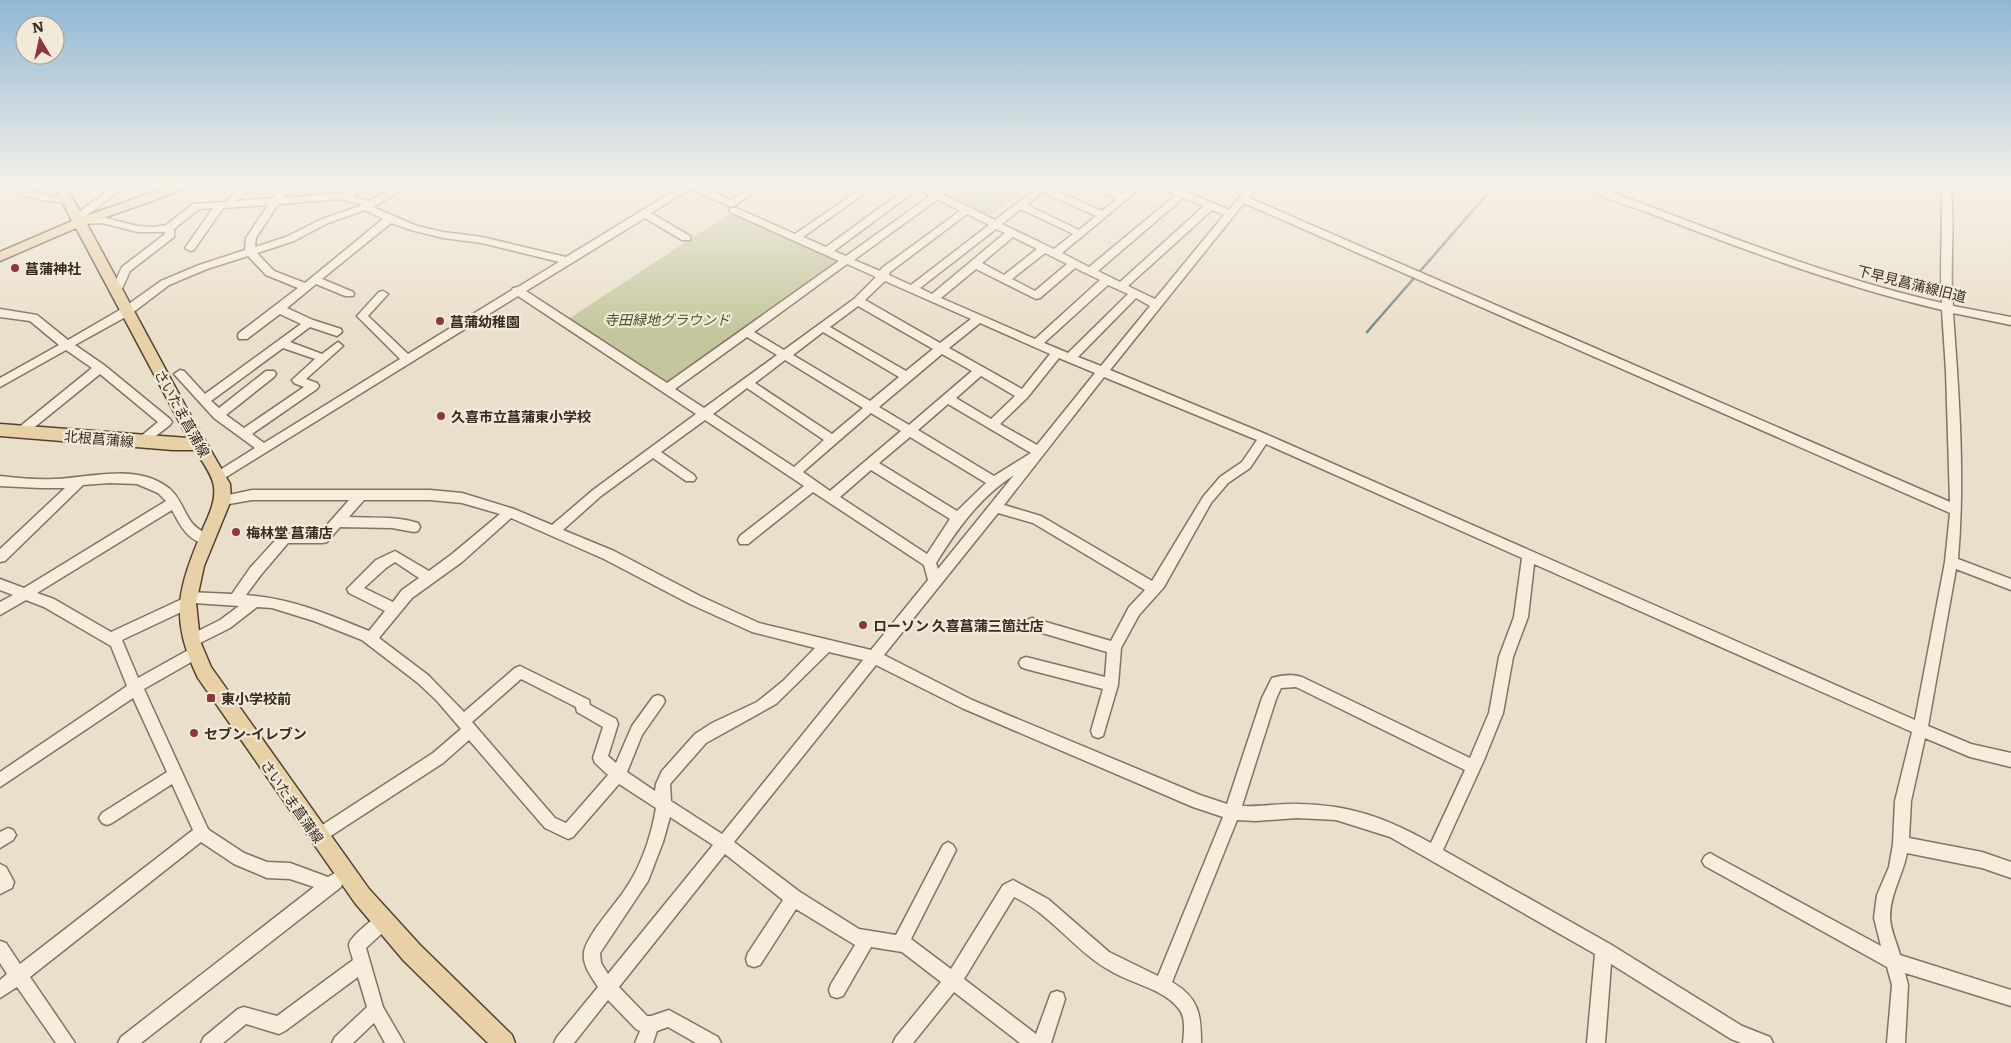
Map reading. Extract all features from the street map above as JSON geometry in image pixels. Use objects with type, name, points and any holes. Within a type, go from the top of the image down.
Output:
[{"type":"main road","points":[[0,257],[52,233]]},
{"type":"main road","name":"さいたま菖蒲線","points":[[86,233],[222,484],[223,500],[196,566],[187,600],[193,647],[218,694],[318,836],[338,880],[383,922],[504,1043]]},
{"type":"main road","name":"北根菖蒲線","points":[[0,430],[140,442],[199,444]]},
{"type":"street","points":[[116,291],[126,269],[170,235],[170,233]]},
{"type":"street","points":[[190,248],[202,233]]},
{"type":"street","points":[[255,233],[251,238],[250,252],[270,273],[306,287]]},
{"type":"street","points":[[0,383],[127,311],[165,283],[203,267],[282,242],[301,233]]},
{"type":"street","points":[[243,336],[373,233]]},
{"type":"street","points":[[437,233],[482,240],[566,260]]},
{"type":"street","points":[[219,476],[611,233]]},
{"type":"street","points":[[677,233],[686,238]]},
{"type":"street","points":[[783,233],[1057,353],[1264,438],[1920,729],[1970,750],[2011,760]]},
{"type":"street","points":[[795,238],[803,233]]},
{"type":"street","points":[[826,252],[852,233]]},
{"type":"street","points":[[663,386],[747,332],[884,233]]},
{"type":"street","points":[[553,530],[597,493],[824,328],[858,301],[883,277],[886,270],[936,233]]},
{"type":"street","points":[[912,289],[985,233]]},
{"type":"street","points":[[934,299],[1013,233]]},
{"type":"street","points":[[1015,233],[1156,304]]},
{"type":"street","points":[[1056,253],[1080,234],[1077,233]]},
{"type":"street","points":[[1091,272],[1137,233]]},
{"type":"street","points":[[1121,287],[1181,233]]},
{"type":"street","points":[[564,1043],[1215,233]]},
{"type":"street","points":[[1319,233],[1956,510]]},
{"type":"street","name":"下早見菖蒲線旧道","points":[[1712,233],[1787,261],[1884,292],[1947,308],[2011,321]]},
{"type":"street","points":[[1896,1043],[1900,984],[1882,918],[1884,894],[1897,867],[1901,844],[1903,801],[1920,729],[1951,562],[1956,510],[1952,371],[1945,275],[1947,233]]},
{"type":"street","points":[[1004,280],[1045,248]]},
{"type":"street","points":[[975,264],[1036,296],[1074,263]]},
{"type":"street","points":[[315,280],[349,294]]},
{"type":"street","points":[[1036,344],[1107,280]]},
{"type":"street","points":[[517,290],[929,562],[935,581]]},
{"type":"street","points":[[1070,358],[1135,293]]},
{"type":"street","points":[[383,294],[362,316],[407,359]]},
{"type":"street","points":[[858,301],[1023,395]]},
{"type":"street","points":[[279,309],[308,323],[337,332]]},
{"type":"street","points":[[0,313],[33,318],[68,346],[100,368],[166,422],[140,442]]},
{"type":"street","points":[[794,473],[906,376],[978,319]]},
{"type":"street","points":[[204,400],[308,323]]},
{"type":"street","points":[[824,328],[906,376]]},
{"type":"street","points":[[747,332],[994,482]]},
{"type":"street","points":[[281,343],[323,358]]},
{"type":"street","points":[[244,434],[313,386],[298,380],[338,346]]},
{"type":"street","points":[[992,426],[1023,395],[1057,353]]},
{"type":"street","points":[[22,431],[100,368]]},
{"type":"street","points":[[831,497],[911,432],[947,398],[981,370]]},
{"type":"street","points":[[180,374],[218,415],[263,448]]},
{"type":"street","points":[[218,415],[270,374]]},
{"type":"street","points":[[747,383],[833,440]]},
{"type":"street","points":[[947,398],[1039,452]]},
{"type":"street","points":[[1098,731],[1112,685],[1114,648],[1134,611],[1154,588],[1207,500],[1224,480],[1246,465],[1264,438]]},
{"type":"street","points":[[653,452],[690,478]]},
{"type":"street","points":[[929,562],[958,518],[994,482],[1039,452]]},
{"type":"street","points":[[871,464],[958,518]]},
{"type":"street","points":[[0,481],[26,484],[133,478],[164,491],[174,502],[190,531],[206,540]]},
{"type":"street","points":[[0,557],[80,481]]},
{"type":"street","points":[[744,540],[813,485]]},
{"type":"street","points":[[235,600],[255,572],[285,538],[323,538],[361,494]]},
{"type":"street","points":[[223,500],[252,496],[430,495],[462,498],[510,512],[609,556],[694,600],[757,628],[874,657],[967,704],[1198,802],[1232,813],[1256,814],[1297,811],[1344,815],[1394,831],[1604,950],[1737,1033],[1764,1043]]},
{"type":"street","points":[[0,609],[174,502]]},
{"type":"street","points":[[996,507],[1037,519],[1154,588]]},
{"type":"street","points":[[370,638],[408,594],[457,558],[510,512]]},
{"type":"street","points":[[337,522],[392,523],[414,527]]},
{"type":"street","points":[[1434,853],[1496,714],[1506,656],[1521,617],[1529,555]]},
{"type":"street","points":[[394,609],[354,589],[381,564],[395,556],[430,578]]},
{"type":"street","points":[[1951,562],[2011,585]]},
{"type":"street","points":[[0,584],[50,603],[116,642],[203,835],[239,859],[268,870],[290,871],[338,880]]},
{"type":"street","points":[[111,639],[187,600],[272,602],[317,616],[370,638],[423,679],[442,697],[550,823],[568,832],[618,775],[636,731],[658,701]]},
{"type":"street","points":[[0,780],[193,647],[255,601]]},
{"type":"street","points":[[1032,624],[1114,648]]},
{"type":"street","points":[[712,1043],[669,1018],[652,1025],[642,1023],[608,988],[593,965],[592,952],[641,878],[653,850],[665,804],[663,784],[694,744],[710,730],[743,717],[764,704],[790,682],[826,646]]},
{"type":"street","points":[[1026,662],[1112,685]]},
{"type":"street","points":[[318,836],[438,758],[466,726],[520,672],[584,704],[582,708],[611,724],[600,758],[618,775],[724,844],[794,898],[856,937],[905,944],[1034,1043]]},
{"type":"street","points":[[1162,986],[1232,813],[1269,698],[1277,682],[1297,681],[1473,767]]},
{"type":"street","points":[[107,818],[176,774]]},
{"type":"street","points":[[0,990],[202,832]]},
{"type":"street","points":[[1901,844],[1982,860],[2011,870]]},
{"type":"street","points":[[900,944],[948,850]]},
{"type":"street","points":[[1710,861],[1893,961],[2011,998]]},
{"type":"street","points":[[0,872],[6,882],[0,886]]},
{"type":"street","points":[[127,1043],[338,880]]},
{"type":"street","points":[[902,1043],[953,981],[1009,891],[1013,888],[1054,913],[1094,951],[1117,966],[1162,986],[1188,1006],[1192,1043]]},
{"type":"street","points":[[754,959],[794,898]]},
{"type":"street","points":[[383,922],[358,945],[376,1010],[395,1043]]},
{"type":"street","points":[[837,990],[867,939]]},
{"type":"street","points":[[0,949],[66,1043]]},
{"type":"street","points":[[1596,1043],[1604,950]]},
{"type":"street","points":[[210,1043],[244,1016],[279,1025],[362,963]]},
{"type":"street","points":[[1042,1043],[1057,999]]},
{"type":"street","points":[[341,1043],[376,1010]]},
{"type":"street","points":[[644,1043],[652,1025]]},
{"type":"green space","name":"寺田緑地グラウンド","points":[[700,233],[775,233],[841,261],[667,385],[567,320]]},
{"type":"waterway","points":[[1367,332],[1454,233]]},
{"type":"place","name":"菖蒲神社","points":[[15,268]]},
{"type":"place","name":"菖蒲幼稚園","points":[[440,321]]},
{"type":"place","name":"久喜市立菖蒲東小学校","points":[[441,416]]},
{"type":"place","name":"梅林堂 菖蒲店","points":[[236,532]]},
{"type":"place","name":"ローソン 久喜菖蒲三箇辻店","points":[[863,625]]},
{"type":"place","name":"東小学校前","points":[[211,698]]},
{"type":"place","name":"セブン-イレブン","points":[[194,733]]}]
